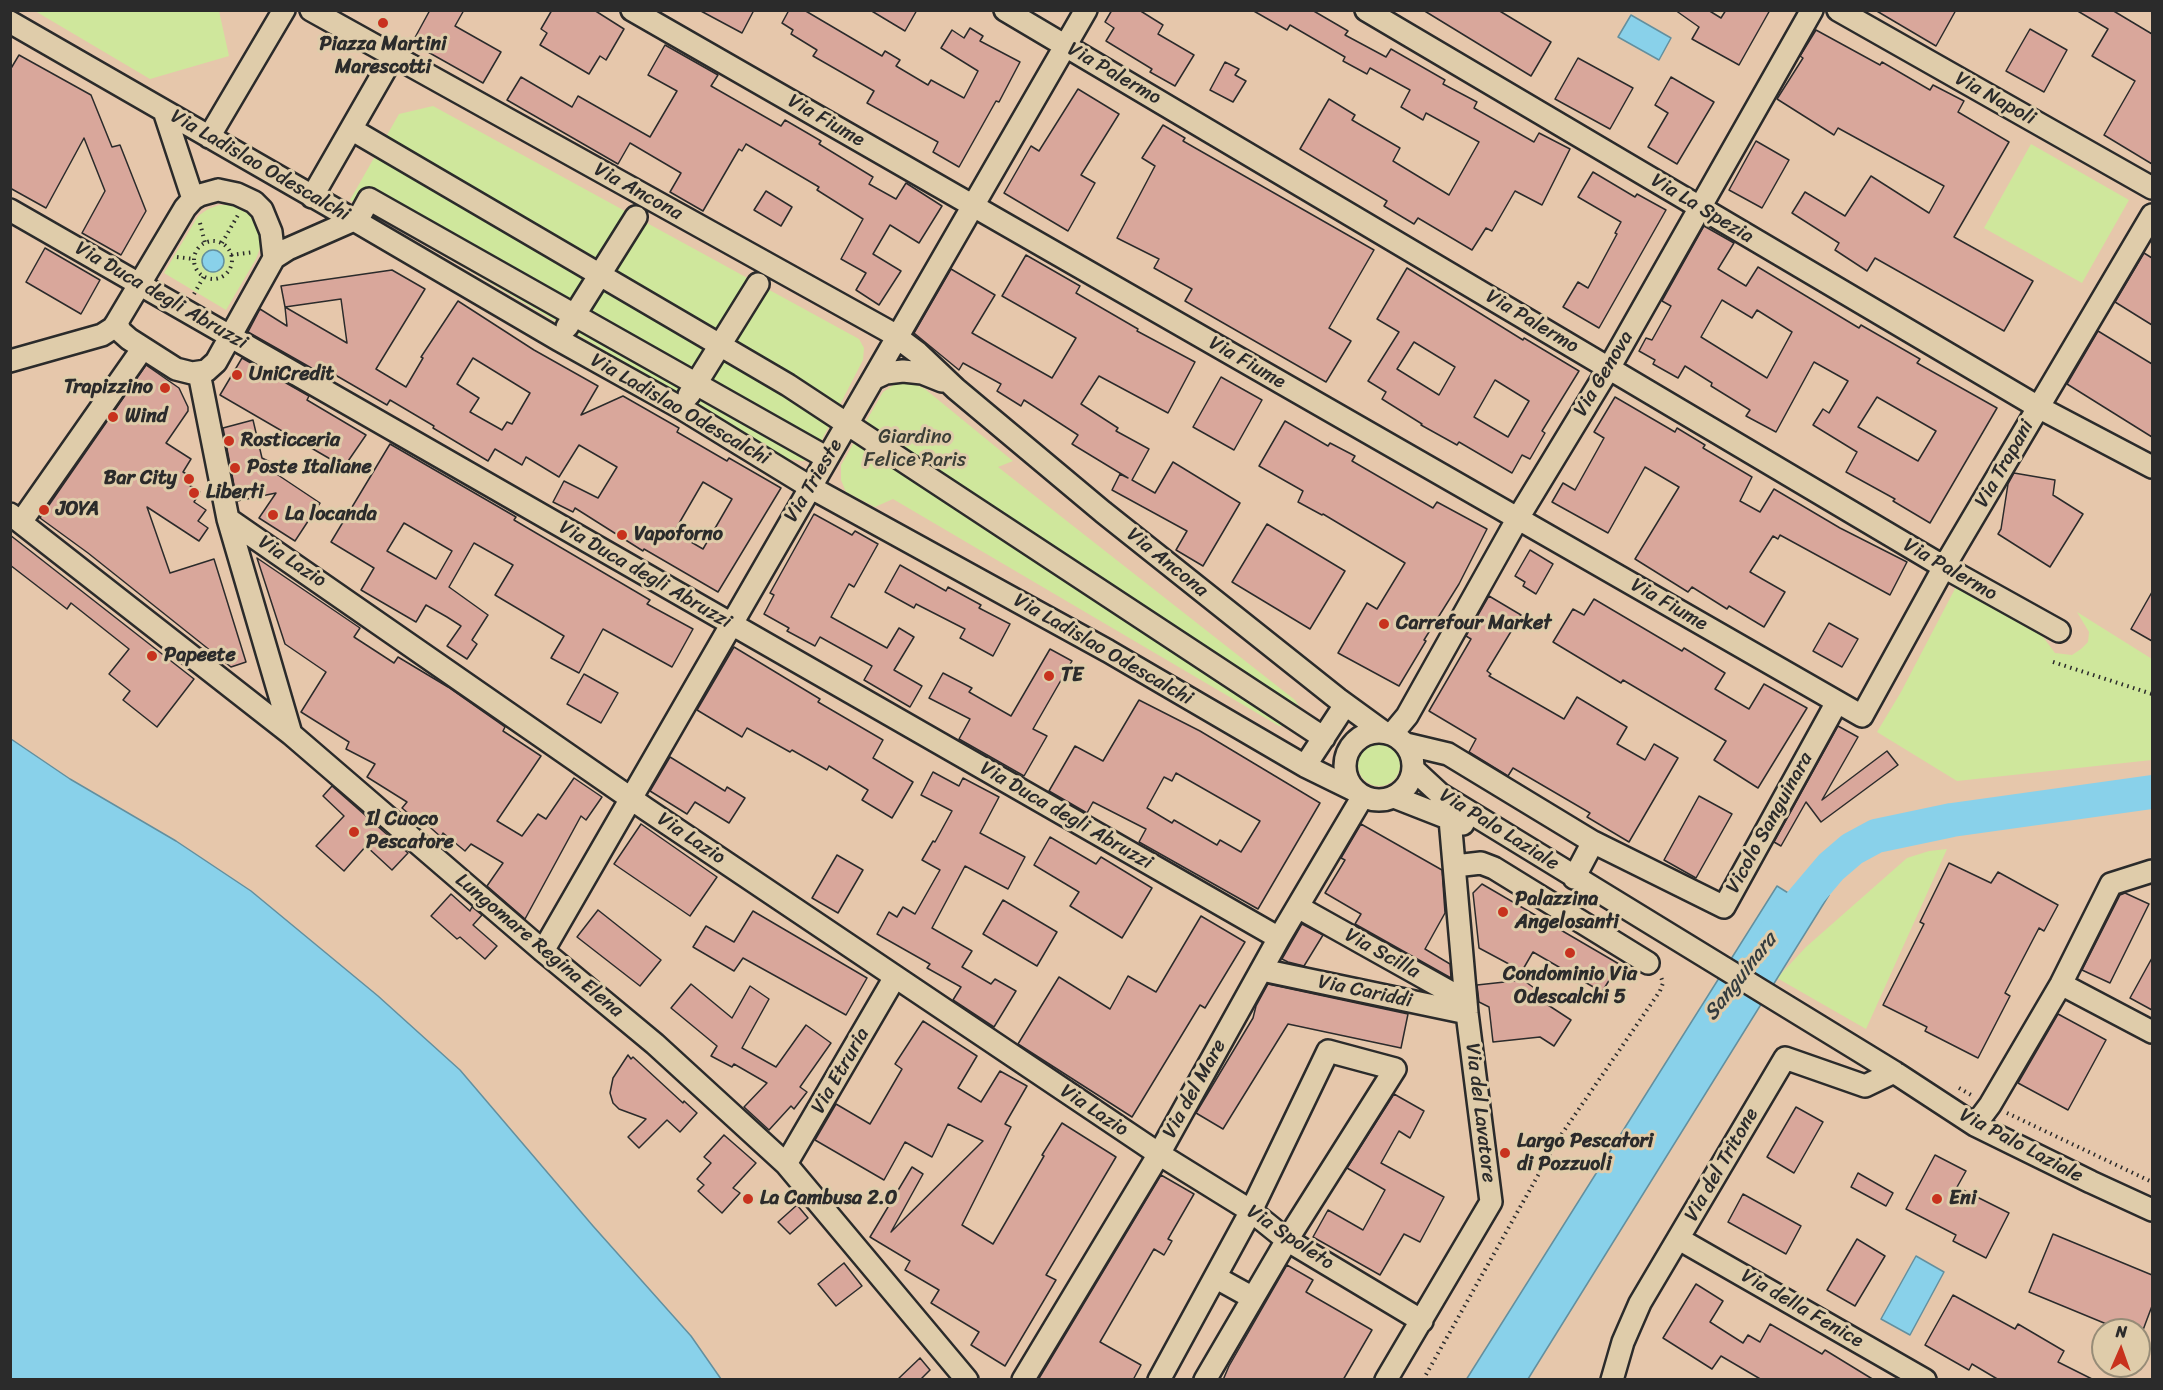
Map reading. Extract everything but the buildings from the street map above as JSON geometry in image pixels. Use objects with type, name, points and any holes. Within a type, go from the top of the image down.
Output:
[{"type":"street","points":[[209,137],[284,10]]},
{"type":"street","name":"Via Ancona","points":[[311,10],[897,337],[1102,512],[1345,705],[1393,737]]},
{"type":"street","name":"Via Fiume","points":[[632,10],[1862,716]]},
{"type":"street","name":"Via Palermo","points":[[1005,10],[1944,567],[2059,632]]},
{"type":"street","name":"Via Trieste","points":[[543,951],[730,624],[975,206],[1086,10]]},
{"type":"street","name":"Via La Spezia","points":[[1366,10],[2038,407],[2152,467]]},
{"type":"street","name":"Via Genova","points":[[1393,737],[1518,518],[1609,368],[1812,10]]},
{"type":"street","name":"Via Napoli","points":[[1838,10],[2152,188]]},
{"type":"street","name":"Via Ladislao Odescalchi","points":[[10,22],[559,340],[681,408],[810,487],[1108,651],[1305,766],[1359,793]]},
{"type":"street","points":[[312,197],[393,56]]},
{"type":"street","points":[[164,111],[193,199]]},
{"type":"street","points":[[351,129],[788,385],[1324,738]]},
{"type":"street","points":[[10,361],[102,335],[113,328],[185,208],[193,199],[206,193],[218,190],[237,194],[258,206],[265,215],[271,232],[274,258]]},
{"type":"street","points":[[117,322],[120,331],[176,369],[192,373],[206,371],[216,362],[274,258],[288,249],[356,221],[369,199],[822,455]]},
{"type":"street","name":"Via Duca degli Abruzzi","points":[[10,210],[1279,938]]},
{"type":"street","name":"Via Trapani","points":[[1862,716],[1944,567],[2152,215]]},
{"type":"street","points":[[559,340],[636,217]]},
{"type":"street","points":[[681,408],[758,284]]},
{"type":"street","points":[[16,518],[143,348]]},
{"type":"street","name":"Via Ancona","points":[[873,379],[895,372],[917,372],[935,377],[956,389]]},
{"type":"street","points":[[199,373],[228,519],[291,734]]},
{"type":"street","name":"Lungomare Regina Elena","points":[[16,518],[291,734],[543,951],[655,1044],[786,1164],[967,1380]]},
{"type":"street","name":"Via Lazio","points":[[228,519],[630,798],[1159,1154]]},
{"type":"street","name":"Vicolo Sanguinara","points":[[1593,842],[1725,907],[1837,702]]},
{"type":"street","points":[[1305,766],[1345,705]]},
{"type":"street","points":[[1393,737],[1411,754],[1413,769],[1409,782],[1404,790],[1394,796],[1375,800],[1359,793],[1348,781],[1345,760],[1348,750],[1356,740],[1364,735],[1393,737],[1448,754],[1593,842],[1574,878]]},
{"type":"street","name":"Via Palo Laziale","points":[[1413,769],[1440,794],[1894,1072],[1975,1125],[2152,1210]]},
{"type":"street","name":"Via del Mare","points":[[1023,1380],[1159,1154],[1298,907],[1359,793]]},
{"type":"street","name":"Via Palo Laziale","points":[[1394,796],[1450,819],[1574,878]]},
{"type":"street","name":"Via del Lavatore","points":[[1386,1380],[1491,1202],[1467,1007],[1450,819]]},
{"type":"street","points":[[1455,866],[1481,863],[1494,868],[1648,963]]},
{"type":"street","points":[[1975,1125],[1990,1105],[2061,984],[2111,884],[2152,871]]},
{"type":"street","name":"Via Scilla","points":[[1298,907],[1467,1007]]},
{"type":"street","name":"Via Cariddi","points":[[1262,970],[1467,1007]]},
{"type":"street","name":"Via Etruria","points":[[786,1164],[896,977]]},
{"type":"street","points":[[2061,984],[2152,1032]]},
{"type":"street","points":[[1159,1380],[1251,1211],[1328,1052],[1395,1069],[1287,1240],[1205,1380]]},
{"type":"street","name":"Via del Tritone","points":[[1612,1380],[1623,1342],[1640,1303],[1785,1058],[1865,1086],[1894,1072]]},
{"type":"street","name":"Via Spoleto","points":[[1159,1154],[1251,1211],[1287,1240],[1422,1321]]},
{"type":"street","name":"Via della Fenice","points":[[1679,1239],[1925,1380]]},
{"type":"street","points":[[1215,1277],[1253,1298]]},
{"type":"path","points":[[222,243],[247,199]]},
{"type":"path","points":[[208,242],[222,243],[232,256],[230,268],[226,274],[216,279],[204,276],[195,267],[195,255],[198,249],[208,242]]},
{"type":"path","points":[[192,297],[204,276]]},
{"type":"path","points":[[2053,662],[2152,694]]},
{"type":"path","points":[[1423,1380],[1559,1138],[1660,991],[1663,983],[1662,977],[1648,963]]},
{"type":"green space","points":[[35,11],[219,11],[229,56],[150,79]]},
{"type":"green space","points":[[433,106],[859,339],[864,348],[863,360],[813,457],[803,461],[788,459],[350,200],[399,114]]},
{"type":"green space","points":[[2031,144],[2129,200],[2082,283],[1984,228]]},
{"type":"green space","points":[[219,205],[230,205],[251,216],[260,236],[260,248],[256,259],[226,310],[164,273],[198,216]]},
{"type":"green space","name":"Giardino Felice Paris","points":[[912,383],[925,389],[1013,461],[998,467],[1295,700],[1300,708],[1300,714],[1288,726],[1279,726],[893,499],[875,507],[846,492],[841,480],[841,465],[883,392],[895,384]]},
{"type":"green space","points":[[1958,583],[2035,626],[2055,653],[2072,655],[2088,642],[2089,632],[2077,612],[2152,659],[2152,760],[1957,781],[1877,732],[1901,692]]},
{"type":"green space","points":[[1379,744],[1387,745],[1394,750],[1399,757],[1399,773],[1394,780],[1387,785],[1379,786],[1371,785],[1364,780],[1359,773],[1358,765],[1359,757],[1364,750],[1371,745]]},
{"type":"green space","points":[[1947,849],[1866,1029],[1777,978],[1806,947],[1907,858],[1929,851]]},
{"type":"water","points":[[1631,15],[1671,38],[1659,60],[1618,37]]},
{"type":"water","points":[[213,250],[221,253],[224,261],[221,269],[213,272],[205,269],[202,261],[205,253]]},
{"type":"water","points":[[11,739],[70,779],[176,841],[251,891],[378,996],[460,1070],[593,1226],[691,1336],[721,1379],[11,1379]]},
{"type":"water","points":[[1777,886],[1793,896],[1829,895],[1528,1379],[1466,1380]]},
{"type":"water","points":[[1916,1256],[1944,1272],[1910,1335],[1881,1319]]},
{"type":"waterway","name":"Sanguinara","points":[[1776,932],[1831,867],[1852,849],[1876,836],[1952,820],[2152,792]]},
{"type":"place","name":"Piazza Martini Marescotti","points":[[383,23]]},
{"type":"place","name":"UniCredit","points":[[237,375]]},
{"type":"place","name":"Trapizzino","points":[[165,388]]},
{"type":"place","name":"Wind","points":[[113,417]]},
{"type":"place","name":"Rosticceria","points":[[229,441]]},
{"type":"place","name":"Poste Italiane","points":[[235,468]]},
{"type":"place","name":"Bar City","points":[[189,479]]},
{"type":"place","name":"Liberti","points":[[194,493]]},
{"type":"place","name":"JOYA","points":[[44,510]]},
{"type":"place","name":"La locanda","points":[[273,515]]},
{"type":"place","name":"Vapoforno","points":[[622,535]]},
{"type":"place","name":"Carrefour Market","points":[[1384,624]]},
{"type":"place","name":"Papeete","points":[[152,656]]},
{"type":"place","name":"TE","points":[[1049,676]]},
{"type":"place","name":"Il Cuoco Pescatore","points":[[354,832]]},
{"type":"place","name":"Palazzina Angelosanti","points":[[1503,912]]},
{"type":"place","name":"Condominio Via Odescalchi 5","points":[[1570,953]]},
{"type":"place","name":"Largo Pescatori di Pozzuoli","points":[[1505,1153]]},
{"type":"place","name":"La Cambusa 2.0","points":[[748,1199]]},
{"type":"place","name":"Eni","points":[[1937,1199]]}]
